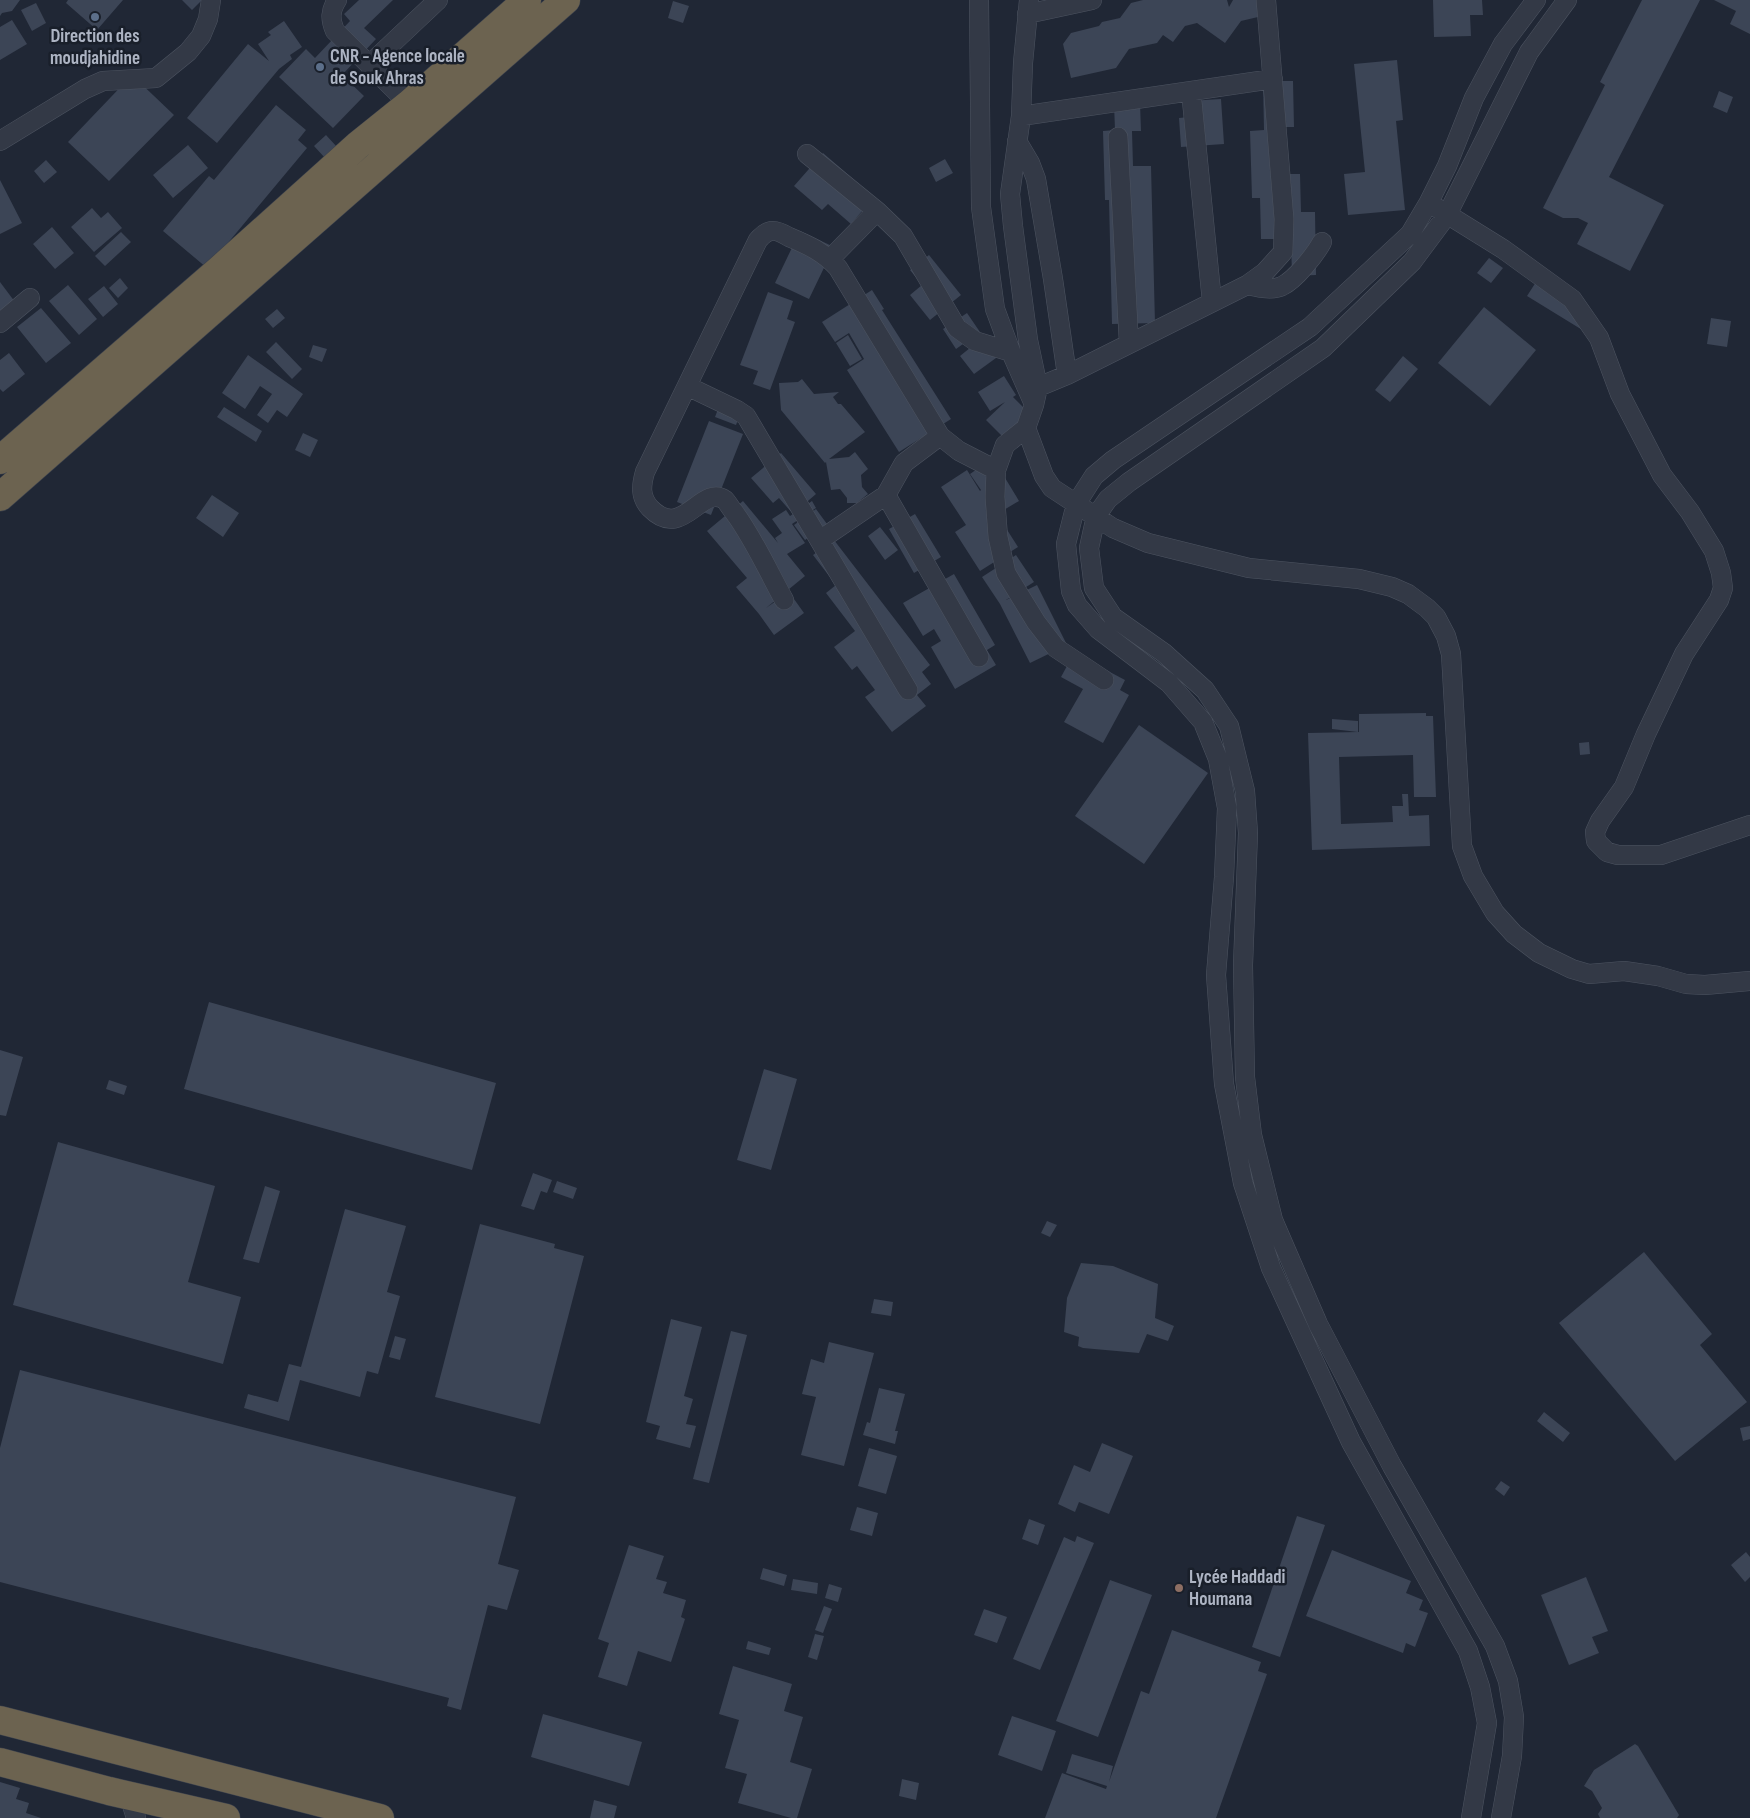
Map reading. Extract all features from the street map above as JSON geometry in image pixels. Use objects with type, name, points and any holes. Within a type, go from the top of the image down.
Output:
[{"type":"highway","points":[[0,460],[184,301],[358,145],[409,104],[527,0]]},
{"type":"highway","points":[[0,497],[566,0]]},
{"type":"highway","points":[[0,1720],[380,1818]]},
{"type":"highway","points":[[0,1762],[133,1807],[226,1818]]},
{"type":"street","points":[[0,141],[85,89],[103,81],[156,78],[188,52],[201,36],[208,19],[211,0]]},
{"type":"street","points":[[337,0],[331,14],[331,22],[335,31],[409,104]]},
{"type":"street","points":[[368,65],[438,0]]},
{"type":"street","points":[[979,0],[981,207],[995,309],[1011,352],[1036,396]]},
{"type":"street","points":[[1092,0],[1028,7],[1021,116],[1010,194],[1036,396],[1026,428],[1005,445],[996,470],[995,497],[998,537],[1006,574],[1036,622],[1056,648],[1104,680]]},
{"type":"street","points":[[1036,396],[1067,375],[1247,285],[1265,272],[1283,252],[1284,219],[1266,0]]},
{"type":"street","points":[[1472,1818],[1487,1723],[1480,1687],[1468,1651],[1351,1442],[1271,1268],[1243,1183],[1224,1084],[1216,975],[1224,877],[1227,808],[1218,759],[1203,722],[1169,683],[1098,629],[1077,605],[1070,592],[1066,544],[1076,504],[1094,476],[1113,460],[1310,327],[1410,234],[1447,166],[1474,98],[1503,44],[1536,0]]},
{"type":"street","points":[[1501,1818],[1512,1756],[1514,1717],[1508,1681],[1495,1646],[1392,1466],[1318,1324],[1273,1220],[1252,1135],[1245,1077],[1243,965],[1248,833],[1246,791],[1229,726],[1205,690],[1164,653],[1113,617],[1094,588],[1089,548],[1096,516],[1108,499],[1129,482],[1322,348],[1412,262],[1447,215],[1529,52],[1567,0]]},
{"type":"street","points":[[1021,116],[1273,79]]},
{"type":"street","points":[[1191,91],[1212,302]]},
{"type":"street","points":[[1118,137],[1129,344]]},
{"type":"street","points":[[1017,141],[1030,163],[1036,179],[1054,279],[1067,375]]},
{"type":"street","points":[[807,154],[877,211],[903,236],[957,328],[975,341],[1011,352]]},
{"type":"street","points":[[1429,202],[1503,249],[1572,300],[1599,338],[1620,394],[1662,475],[1690,512],[1714,551],[1721,573],[1723,588],[1719,600],[1684,654],[1646,734],[1624,787],[1600,821],[1595,832],[1596,841],[1607,852],[1618,855],[1660,855],[1750,825]]},
{"type":"street","points":[[830,259],[877,211]]},
{"type":"street","points":[[784,600],[740,520],[725,500],[717,497],[710,498],[690,512],[670,520],[661,518],[645,502],[642,493],[645,472],[758,240],[764,234],[770,231],[780,233],[812,246],[830,259],[838,268],[940,436],[960,451],[996,470]]},
{"type":"street","points":[[1247,285],[1270,289],[1282,286],[1312,259],[1322,242]]},
{"type":"street","points":[[0,323],[30,298]]},
{"type":"street","points":[[687,386],[746,416],[908,690]]},
{"type":"street","points":[[1026,428],[1044,476],[1052,488],[1113,528],[1148,543],[1240,566],[1316,576],[1359,579],[1392,587],[1408,594],[1436,617],[1446,636],[1451,654],[1462,846],[1473,876],[1496,913],[1514,934],[1539,953],[1572,969],[1589,974],[1624,972],[1658,976],[1686,984],[1705,985],[1750,981]]},
{"type":"street","points":[[820,540],[886,495],[908,459],[940,436]]},
{"type":"street","points":[[886,495],[979,657]]},
{"type":"building","points":[[0,0],[20,0],[12,11],[2,13],[0,16]]},
{"type":"building","name":"Direction des moudjahidine","points":[[68,0],[123,0],[97,30],[66,3]]},
{"type":"building","points":[[182,0],[202,0],[192,10]]},
{"type":"building","name":"CNR - Agence locale de Souk Ahras","points":[[359,0],[393,0],[364,28],[376,39],[342,75],[364,96],[333,128],[279,77],[306,49],[315,58],[350,21],[344,14]]},
{"type":"building","points":[[1143,0],[1227,0],[1229,7],[1233,0],[1273,0],[1258,17],[1241,21],[1225,43],[1197,23],[1185,26],[1173,42],[1163,35],[1157,43],[1129,49],[1116,68],[1071,78],[1063,44],[1071,33],[1099,26],[1102,22],[1120,18],[1131,3]]},
{"type":"building","points":[[1433,0],[1482,0],[1483,15],[1470,15],[1471,36],[1434,37]]},
{"type":"building","points":[[1642,0],[1700,0],[1609,177],[1664,205],[1630,271],[1577,244],[1588,223],[1578,218],[1563,218],[1543,208],[1605,85],[1600,82]]},
{"type":"building","points":[[1714,0],[1750,0],[1750,34],[1730,24],[1736,11]]},
{"type":"building","points":[[673,1],[689,6],[683,23],[668,18]]},
{"type":"building","points":[[36,3],[46,23],[32,31],[21,10]]},
{"type":"building","points":[[12,20],[27,44],[0,60],[0,27]]},
{"type":"building","points":[[284,21],[302,47],[290,55],[292,59],[279,69],[217,143],[187,118],[248,44],[269,61],[258,44],[271,35],[268,32]]},
{"type":"building","points":[[1397,60],[1403,120],[1396,121],[1405,210],[1348,215],[1344,174],[1365,172],[1354,64]]},
{"type":"building","points":[[132,75],[174,115],[109,181],[68,142]]},
{"type":"building","points":[[1263,81],[1293,81],[1294,127],[1285,127],[1286,174],[1300,174],[1301,212],[1315,212],[1316,275],[1292,276],[1291,239],[1261,239],[1260,198],[1252,198],[1250,131],[1264,130]]},
{"type":"building","points":[[1719,91],[1733,97],[1727,113],[1713,107]]},
{"type":"building","points":[[1221,99],[1224,144],[1181,147],[1179,118],[1189,117],[1188,101]]},
{"type":"building","points":[[1140,103],[1141,131],[1132,131],[1133,166],[1151,166],[1155,323],[1112,324],[1109,200],[1105,200],[1103,131],[1115,130],[1114,104]]},
{"type":"building","points":[[276,105],[306,130],[298,140],[307,148],[207,268],[163,231],[209,176],[214,180]]},
{"type":"building","points":[[326,135],[337,147],[325,158],[314,146]]},
{"type":"building","points":[[188,145],[208,168],[173,198],[153,175]]},
{"type":"building","points":[[823,153],[874,197],[851,224],[828,204],[822,210],[794,186]]},
{"type":"building","points":[[945,159],[953,173],[936,182],[929,168]]},
{"type":"building","points":[[46,160],[57,172],[44,183],[34,171]]},
{"type":"building","points":[[0,180],[22,223],[0,234]]},
{"type":"building","points":[[92,208],[101,218],[108,212],[122,228],[94,252],[71,227]]},
{"type":"building","points":[[52,227],[74,253],[55,269],[33,244]]},
{"type":"building","points":[[800,231],[834,247],[809,299],[775,283]]},
{"type":"building","points":[[121,232],[131,242],[105,266],[95,256]]},
{"type":"building","points":[[929,255],[961,295],[930,320],[910,295],[922,285],[910,270]]},
{"type":"building","points":[[1489,258],[1503,268],[1491,283],[1477,273]]},
{"type":"building","points":[[120,278],[128,288],[118,298],[109,288]]},
{"type":"building","points":[[0,282],[18,306],[0,319]]},
{"type":"building","points":[[1536,282],[1593,317],[1584,331],[1527,296]]},
{"type":"building","points":[[68,285],[97,319],[79,335],[49,301]]},
{"type":"building","points":[[104,286],[118,304],[103,317],[88,299]]},
{"type":"building","points":[[872,290],[884,309],[882,310],[951,419],[899,452],[847,370],[864,359],[849,333],[835,342],[822,322]]},
{"type":"building","points":[[768,292],[793,301],[787,319],[795,322],[770,390],[753,384],[758,371],[740,365]]},
{"type":"building","points":[[1484,307],[1536,350],[1490,406],[1438,363]]},
{"type":"building","points":[[41,308],[71,343],[46,363],[17,327]]},
{"type":"building","points":[[277,309],[285,318],[273,328],[265,319]]},
{"type":"building","points":[[967,313],[980,332],[956,349],[943,329]]},
{"type":"building","points":[[1711,318],[1731,321],[1727,347],[1707,344]]},
{"type":"building","points":[[848,335],[862,359],[850,366],[836,343]]},
{"type":"building","points":[[981,339],[996,358],[974,374],[960,356]]},
{"type":"building","points":[[276,342],[302,369],[292,379],[266,352]]},
{"type":"building","points":[[313,345],[327,349],[322,362],[309,357]]},
{"type":"building","points":[[9,353],[25,374],[3,392],[0,389],[0,360]]},
{"type":"building","points":[[248,355],[303,394],[287,417],[277,410],[268,423],[257,415],[272,394],[260,386],[245,409],[222,393]]},
{"type":"building","points":[[1403,356],[1418,369],[1390,402],[1375,390]]},
{"type":"building","points":[[1004,376],[1016,395],[1013,397],[1031,415],[1006,440],[986,420],[1005,402],[990,411],[978,392]]},
{"type":"building","points":[[802,379],[814,394],[839,392],[833,397],[865,432],[829,459],[849,457],[855,452],[868,469],[861,475],[862,487],[868,494],[857,503],[847,503],[847,498],[840,489],[831,490],[826,462],[781,410],[779,383],[798,382]]},
{"type":"building","points":[[723,396],[744,404],[736,425],[715,417]]},
{"type":"building","points":[[224,407],[262,431],[256,442],[217,417]]},
{"type":"building","points":[[709,421],[743,434],[711,515],[677,502]]},
{"type":"building","points":[[303,433],[318,440],[310,457],[295,450]]},
{"type":"building","points":[[781,453],[816,494],[793,514],[779,498],[773,503],[751,478]]},
{"type":"building","points":[[993,458],[1019,501],[997,514],[1018,547],[980,571],[955,532],[966,525],[941,487],[967,470],[980,491],[970,474]]},
{"type":"building","points":[[212,495],[239,513],[223,537],[196,518]]},
{"type":"building","points":[[743,501],[778,543],[775,538],[782,533],[772,519],[786,510],[790,516],[812,501],[816,508],[792,524],[805,543],[787,554],[805,576],[766,608],[789,592],[804,613],[774,635],[736,587],[747,578],[707,531]]},
{"type":"building","points":[[816,509],[827,524],[805,540],[794,525]]},
{"type":"building","points":[[915,514],[941,557],[914,573],[889,529]]},
{"type":"building","points":[[880,527],[898,550],[885,560],[868,536]]},
{"type":"building","points":[[834,540],[930,665],[922,672],[931,684],[917,695],[926,706],[892,732],[865,697],[875,690],[857,666],[852,670],[834,647],[855,631],[826,593],[836,585],[813,555]]},
{"type":"building","points":[[1016,555],[1034,582],[1006,600],[1037,585],[1067,645],[1030,663],[1000,604],[982,577]]},
{"type":"building","points":[[954,574],[995,645],[987,650],[996,665],[955,689],[931,647],[941,641],[934,629],[923,636],[903,603]]},
{"type":"building","points":[[1074,653],[1125,680],[1120,690],[1129,695],[1103,743],[1064,722],[1083,689],[1061,677]]},
{"type":"building","points":[[1426,713],[1426,716],[1433,716],[1436,797],[1414,797],[1413,755],[1339,757],[1341,824],[1393,822],[1392,806],[1403,806],[1402,794],[1408,794],[1409,816],[1429,815],[1430,846],[1312,850],[1308,733],[1359,732],[1359,714]]},
{"type":"building","points":[[1332,719],[1358,721],[1358,732],[1332,729]]},
{"type":"building","points":[[1139,725],[1208,773],[1144,864],[1075,816]]},
{"type":"building","points":[[1589,742],[1590,754],[1580,755],[1579,743]]},
{"type":"building","points":[[209,1002],[496,1083],[472,1170],[184,1089]]},
{"type":"building","points":[[0,1050],[23,1057],[6,1116],[0,1115]]},
{"type":"building","points":[[764,1069],[797,1079],[771,1170],[737,1160]]},
{"type":"building","points":[[109,1080],[127,1086],[124,1095],[106,1089]]},
{"type":"building","points":[[58,1142],[215,1186],[188,1282],[241,1297],[223,1364],[13,1305]]},
{"type":"building","points":[[533,1173],[552,1180],[547,1193],[541,1191],[534,1210],[521,1206]]},
{"type":"building","points":[[557,1181],[577,1188],[573,1199],[553,1192]]},
{"type":"building","points":[[265,1186],[280,1191],[259,1263],[243,1259]]},
{"type":"building","points":[[345,1209],[406,1226],[387,1292],[400,1296],[378,1374],[367,1371],[360,1397],[300,1380],[289,1421],[244,1408],[248,1394],[278,1402],[289,1364],[301,1367]]},
{"type":"building","points":[[1047,1221],[1057,1225],[1050,1237],[1041,1233]]},
{"type":"building","points":[[480,1224],[555,1244],[554,1248],[584,1256],[540,1424],[435,1397]]},
{"type":"building","points":[[1644,1252],[1712,1334],[1700,1345],[1747,1402],[1675,1461],[1559,1323]]},
{"type":"building","points":[[1081,1263],[1113,1266],[1158,1284],[1155,1318],[1174,1326],[1168,1341],[1147,1334],[1139,1353],[1078,1346],[1079,1337],[1064,1332],[1067,1298]]},
{"type":"building","points":[[874,1299],[893,1302],[891,1316],[871,1313]]},
{"type":"building","points":[[671,1319],[702,1327],[684,1396],[693,1399],[686,1424],[696,1426],[690,1448],[656,1439],[660,1426],[646,1422]]},
{"type":"building","points":[[731,1331],[747,1335],[709,1483],[693,1479]]},
{"type":"building","points":[[395,1336],[406,1339],[400,1360],[389,1357]]},
{"type":"building","points":[[829,1342],[874,1353],[844,1466],[801,1455],[816,1397],[802,1394],[811,1359],[824,1363]]},
{"type":"building","points":[[20,1370],[516,1497],[498,1564],[519,1570],[507,1610],[488,1605],[461,1710],[447,1706],[449,1698],[0,1582],[0,1448]]},
{"type":"building","points":[[879,1388],[905,1394],[895,1431],[898,1431],[895,1444],[863,1435],[867,1422],[870,1423]]},
{"type":"building","points":[[1544,1412],[1570,1433],[1563,1442],[1537,1421]]},
{"type":"building","points":[[1750,1426],[1750,1439],[1743,1441],[1740,1428]]},
{"type":"building","points":[[1102,1443],[1133,1456],[1109,1514],[1079,1502],[1075,1512],[1058,1504],[1074,1465],[1090,1472]]},
{"type":"building","points":[[869,1448],[897,1456],[886,1494],[858,1486]]},
{"type":"building","points":[[1501,1481],[1510,1487],[1504,1496],[1495,1489]]},
{"type":"building","points":[[857,1507],[878,1513],[872,1536],[850,1530]]},
{"type":"building","points":[[1297,1516],[1325,1525],[1280,1657],[1252,1647]]},
{"type":"building","points":[[1029,1519],[1045,1525],[1038,1545],[1022,1539]]},
{"type":"building","points":[[1077,1536],[1094,1543],[1040,1670],[1013,1659],[1064,1537],[1075,1542]]},
{"type":"building","points":[[629,1545],[664,1556],[656,1579],[667,1582],[663,1593],[686,1600],[681,1617],[685,1619],[671,1662],[638,1651],[627,1686],[598,1677],[609,1643],[598,1639]]},
{"type":"building","points":[[1332,1550],[1411,1581],[1406,1593],[1423,1600],[1419,1610],[1428,1613],[1415,1647],[1406,1643],[1403,1653],[1306,1616]]},
{"type":"building","points":[[1746,1552],[1750,1557],[1750,1577],[1745,1582],[1731,1565]]},
{"type":"building","points":[[763,1568],[787,1575],[784,1586],[760,1579]]},
{"type":"building","points":[[1586,1577],[1608,1631],[1592,1637],[1599,1653],[1569,1665],[1541,1595]]},
{"type":"building","points":[[793,1579],[818,1583],[817,1594],[791,1590]]},
{"type":"building","points":[[1110,1580],[1152,1595],[1098,1737],[1056,1721]]},
{"type":"building","points":[[829,1584],[842,1588],[838,1602],[825,1598]]},
{"type":"building","points":[[824,1606],[832,1609],[823,1633],[815,1630]]},
{"type":"building","points":[[984,1609],[1007,1617],[997,1643],[974,1635]]},
{"type":"building","points":[[1172,1630],[1261,1662],[1258,1671],[1267,1674],[1216,1818],[1045,1818],[1062,1773],[1106,1789],[1107,1786],[1066,1773],[1072,1754],[1113,1766],[1109,1782],[1141,1691],[1149,1694]]},
{"type":"building","points":[[815,1634],[824,1636],[817,1660],[808,1657]]},
{"type":"building","points":[[748,1641],[771,1648],[769,1655],[746,1649]]},
{"type":"building","points":[[733,1666],[792,1684],[784,1711],[803,1717],[790,1762],[812,1769],[797,1818],[738,1803],[747,1774],[725,1768],[739,1720],[719,1714]]},
{"type":"building","points":[[543,1714],[642,1742],[629,1786],[531,1757]]},
{"type":"building","points":[[1012,1716],[1056,1731],[1042,1771],[998,1755]]},
{"type":"building","points":[[1635,1744],[1679,1815],[1677,1818],[1600,1818],[1598,1814],[1602,1808],[1592,1791],[1584,1786],[1594,1770]]},
{"type":"building","points":[[902,1779],[919,1783],[916,1800],[899,1796]]},
{"type":"building","points":[[0,1782],[20,1788],[16,1799],[29,1803],[26,1813],[41,1818],[0,1818]]},
{"type":"building","points":[[594,1800],[617,1806],[614,1818],[590,1818]]},
{"type":"place","name":"Direction des moudjahidine","points":[[95,17]]},
{"type":"place","name":"CNR - Agence locale de Souk Ahras","points":[[320,67]]},
{"type":"place","name":"Lycée Haddadi Houmana","points":[[1179,1588]]}]
